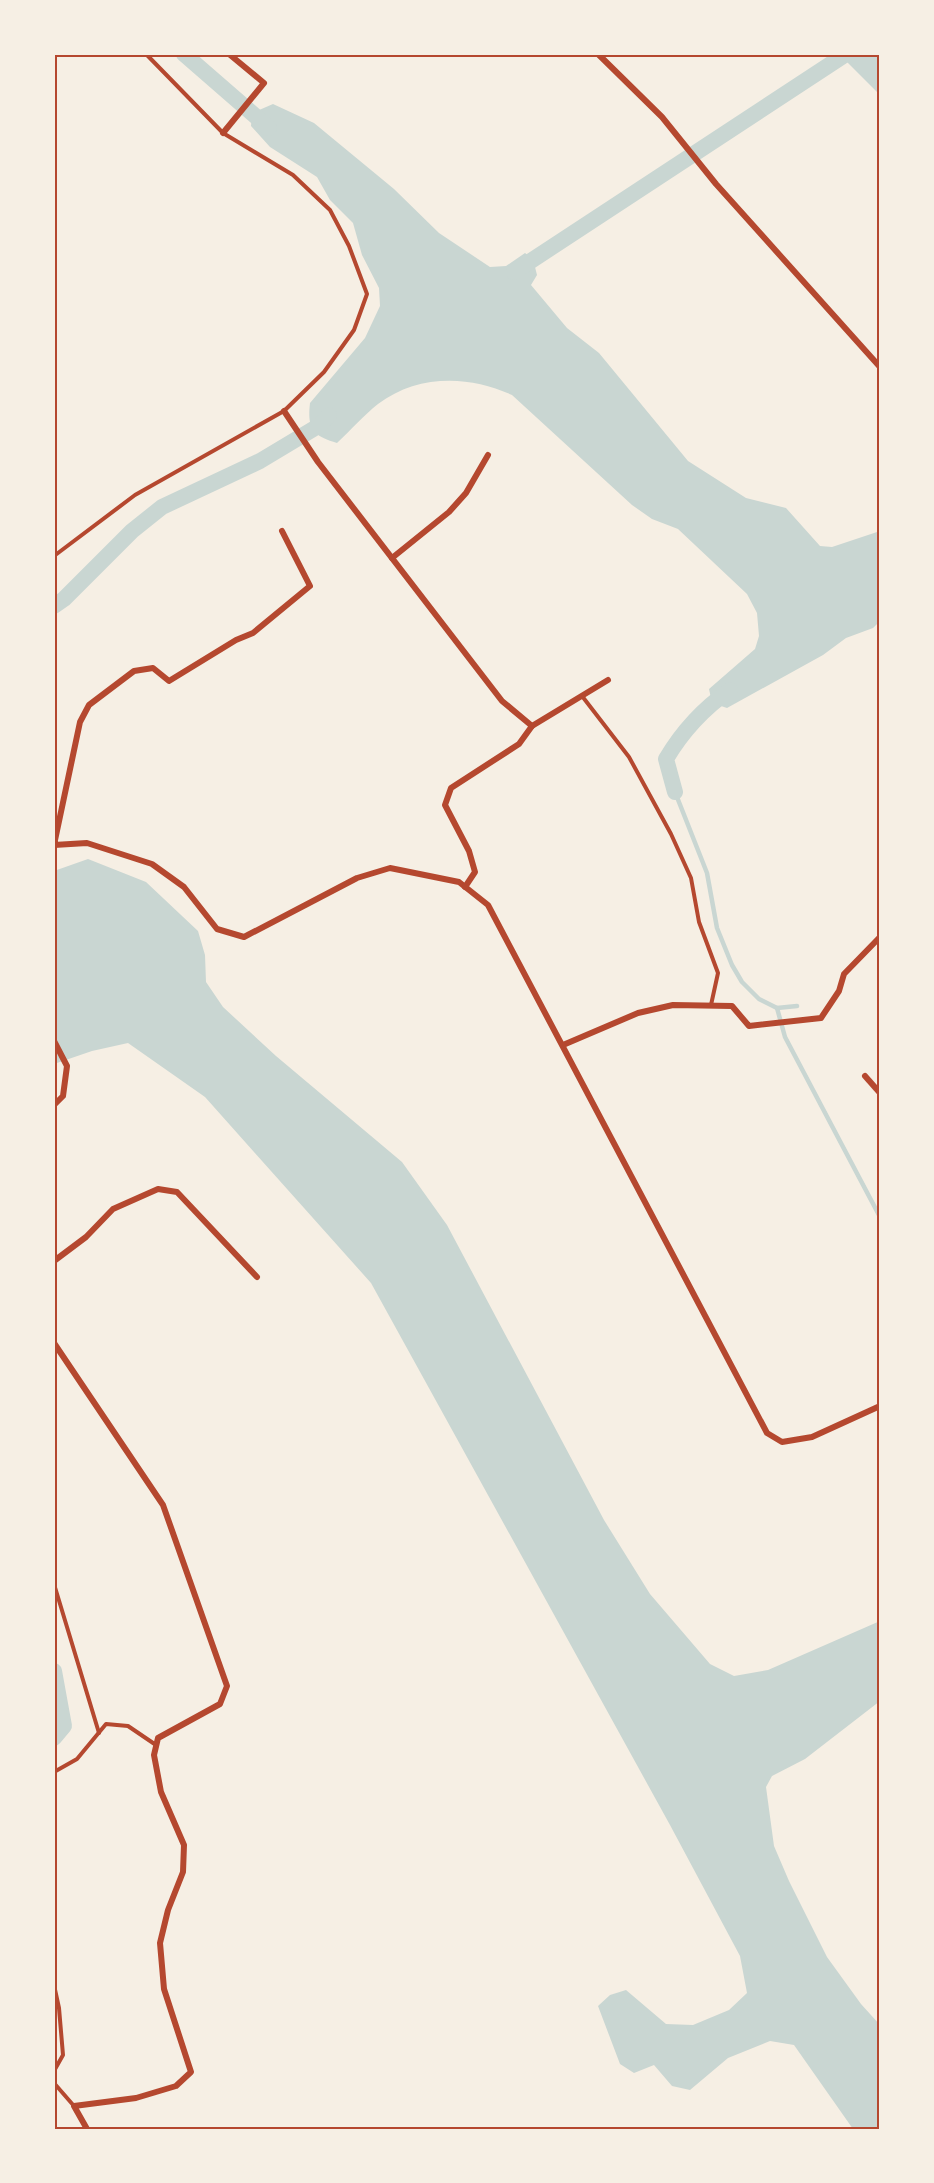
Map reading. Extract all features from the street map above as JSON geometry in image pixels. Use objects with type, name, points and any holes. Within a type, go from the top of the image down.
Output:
[{"type":"street","points":[[223,133],[264,83],[229,54]]},
{"type":"street","points":[[598,54],[670,127],[715,183],[880,367]]},
{"type":"street","points":[[285,412],[318,462],[502,701],[532,726]]},
{"type":"street","points":[[392,558],[449,512],[466,493],[488,455]]},
{"type":"street","points":[[282,531],[310,586],[253,633],[236,640],[169,681],[153,668],[134,671],[89,705],[80,722],[54,845],[87,843],[152,864],[184,887],[217,929],[244,937],[357,878],[390,868],[459,882],[488,905],[767,1433],[782,1442],[812,1437],[880,1406]]},
{"type":"street","points":[[465,887],[475,872],[469,851],[446,805],[451,788],[519,744],[532,726],[608,680]]},
{"type":"street","points":[[562,1046],[638,1013],[673,1005],[732,1006],[749,1026],[821,1018],[839,991],[844,974],[880,937]]},
{"type":"street","points":[[54,1041],[67,1066],[63,1096],[54,1105]]},
{"type":"street","points":[[865,1076],[880,1093]]},
{"type":"street","points":[[54,1261],[86,1237],[113,1209],[158,1189],[177,1192],[257,1277]]},
{"type":"street","points":[[54,1343],[163,1505],[227,1686],[220,1704],[158,1738],[154,1755],[161,1792],[184,1845],[183,1872],[168,1910],[160,1943],[164,1989],[191,2072],[176,2086],[136,2098],[74,2106],[87,2129]]},
{"type":"lane","points":[[54,556],[135,495],[285,412],[324,372],[354,330],[367,294],[349,246],[330,210],[293,175],[223,133],[146,54]]},
{"type":"lane","points":[[582,696],[629,757],[671,834],[691,878],[699,922],[718,973],[711,1005]]},
{"type":"lane","points":[[54,1584],[99,1733]]},
{"type":"lane","points":[[54,1773],[77,1759],[106,1724],[128,1726],[156,1745]]},
{"type":"lane","points":[[54,1985],[59,2008],[63,2055],[54,2071]]},
{"type":"lane","points":[[54,2083],[74,2106]]},
{"type":"shaded area","points":[[839,54],[880,54],[880,95]]},
{"type":"shaded area","points":[[273,104],[314,123],[394,189],[439,233],[490,267],[506,266],[525,253],[533,259],[537,275],[531,285],[567,328],[599,353],[688,461],[746,498],[786,508],[820,546],[832,547],[880,531],[880,621],[873,628],[846,638],[823,655],[727,708],[712,703],[709,689],[755,649],[759,636],[757,613],[747,594],[678,529],[652,519],[632,505],[512,395],[496,388],[461,381],[426,383],[393,394],[378,404],[337,443],[317,434],[311,425],[310,403],[365,338],[380,306],[379,288],[362,255],[353,223],[330,200],[317,177],[270,147],[251,126],[252,113]]},
{"type":"shaded area","points":[[88,859],[146,882],[198,931],[205,955],[206,982],[223,1007],[276,1056],[402,1162],[447,1225],[604,1520],[650,1594],[710,1664],[734,1676],[768,1670],[880,1621],[880,1701],[805,1759],[772,1776],[766,1787],[774,1846],[789,1881],[827,1957],[861,2004],[880,2025],[880,2129],[853,2129],[794,2045],[770,2041],[728,2058],[690,2090],[672,2086],[654,2065],[634,2073],[620,2064],[598,2006],[610,1995],[626,1990],[666,2024],[693,2025],[729,2010],[747,1993],[740,1956],[371,1283],[205,1097],[128,1043],[92,1051],[54,1064],[54,871]]},
{"type":"waterway","points":[[184,54],[269,128]]},
{"type":"waterway","points":[[514,272],[846,54]]},
{"type":"waterway","points":[[54,606],[64,599],[132,531],[162,507],[260,461],[320,425],[329,415]]},
{"type":"waterway","points":[[675,792],[666,759],[694,721],[730,690]]},
{"type":"waterway","points":[[675,792],[707,873],[717,928],[732,965],[742,982],[759,999],[777,1008],[797,1006]]},
{"type":"waterway","points":[[777,1008],[785,1037],[880,1217]]},
{"type":"waterway","points":[[54,1671],[64,1726],[54,1738]]}]
